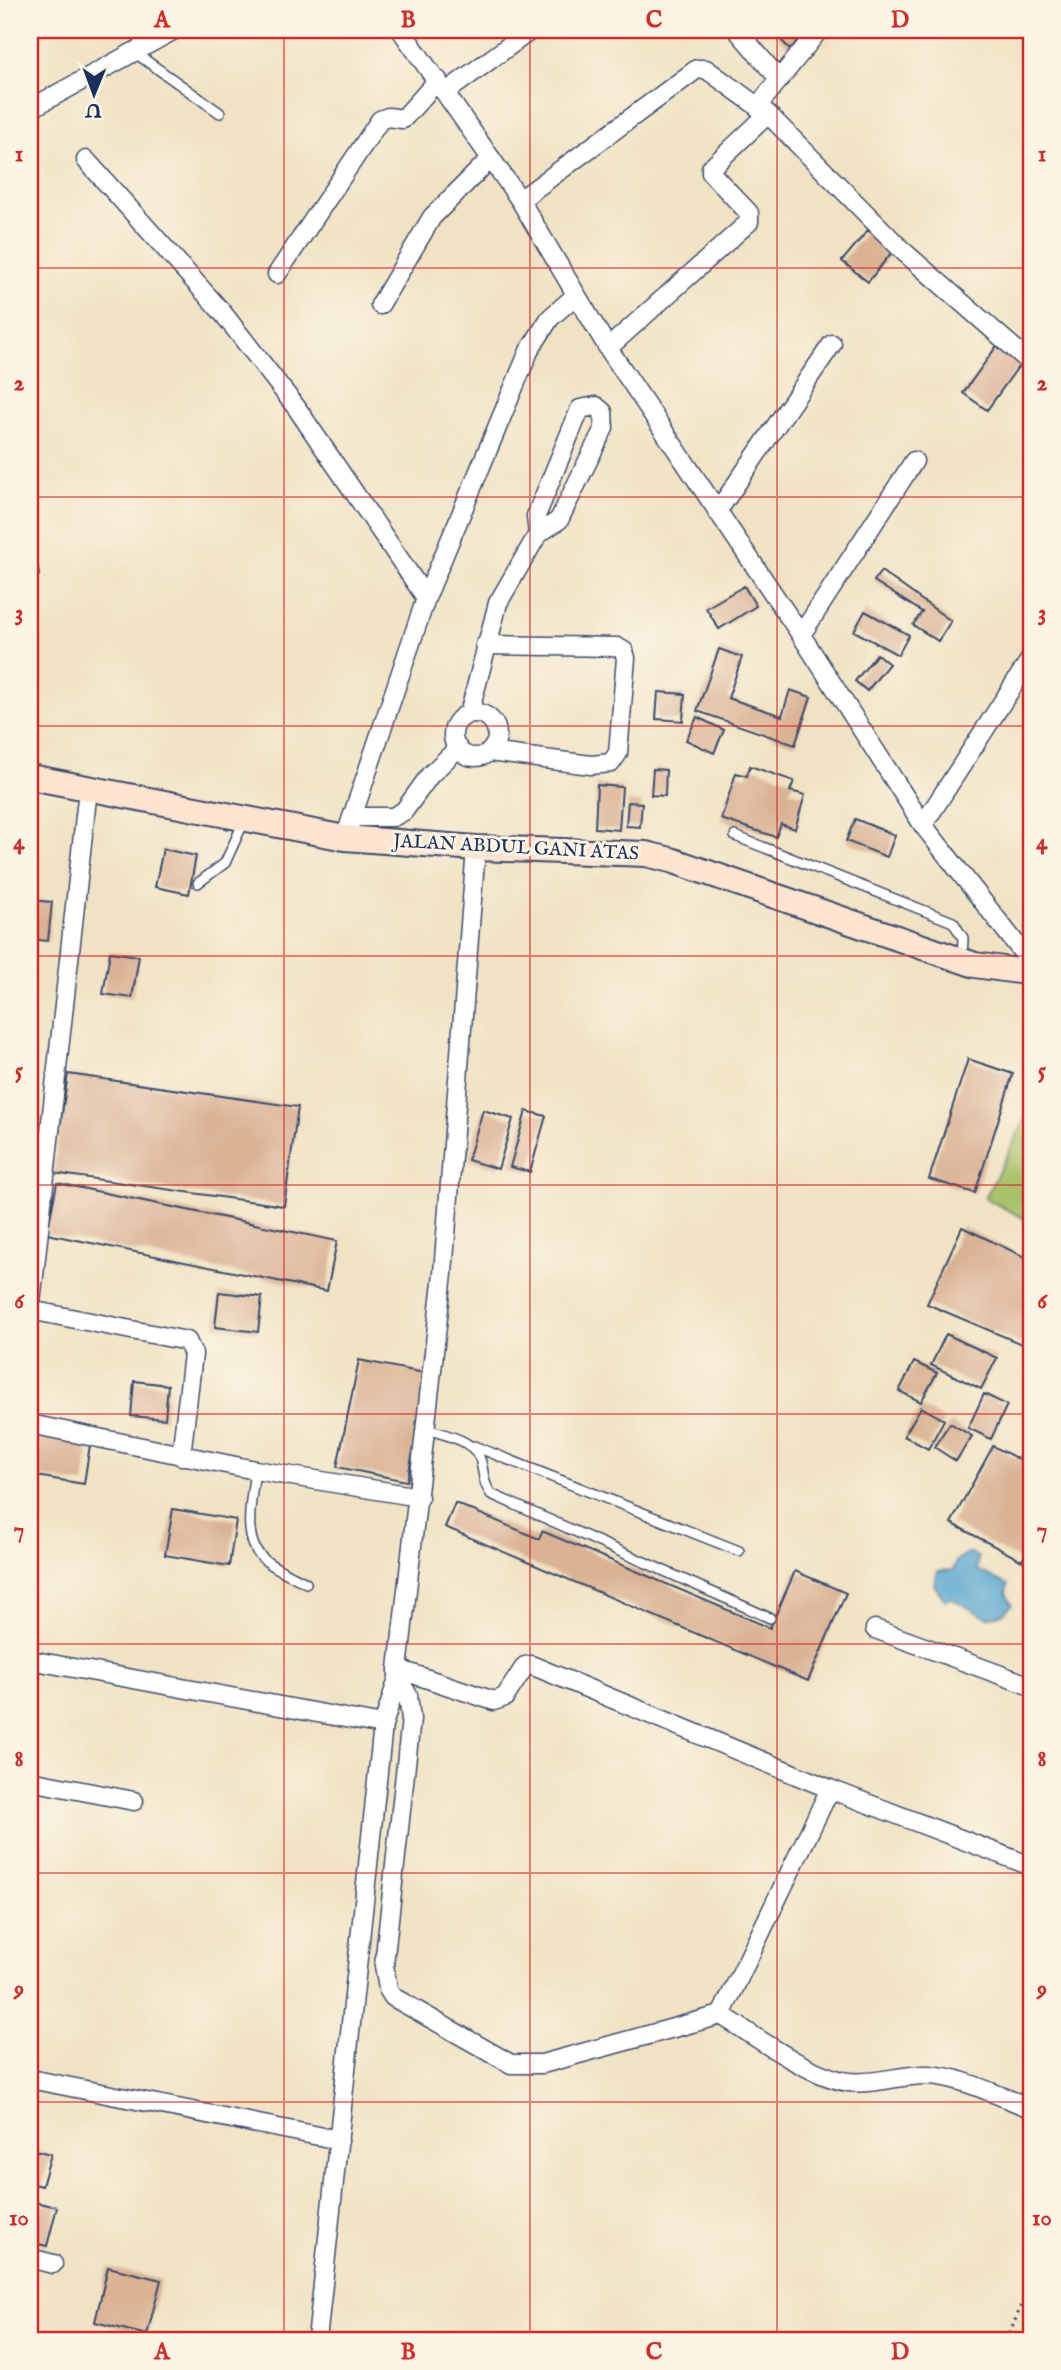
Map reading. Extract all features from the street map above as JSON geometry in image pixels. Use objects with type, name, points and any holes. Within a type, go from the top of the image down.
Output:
[{"type":"street","points":[[30,109],[174,30]]},
{"type":"street","points":[[401,30],[520,200],[608,348],[801,635],[923,825],[1031,963]]},
{"type":"street","points":[[277,274],[380,120],[388,117],[403,119],[442,86],[531,30]]},
{"type":"street","points":[[737,30],[779,79]]},
{"type":"street","points":[[608,348],[749,222],[749,213],[711,173],[711,168],[762,110],[779,79],[818,30]]},
{"type":"street","points":[[520,200],[697,69],[708,70],[762,110],[903,251],[1031,363]]},
{"type":"street","points":[[380,305],[432,217],[491,158]]},
{"type":"street","points":[[86,160],[222,312],[296,407],[426,598]]},
{"type":"street","points":[[348,827],[426,598],[529,351],[550,318],[576,295]]},
{"type":"street","points":[[716,512],[832,344]]},
{"type":"street","points":[[485,645],[617,647],[624,651],[626,658],[618,753],[611,763],[591,765],[489,752],[472,757],[458,748],[454,741],[456,724],[469,714],[485,645],[498,603],[538,534],[559,520],[604,428],[603,412],[596,406],[579,409],[536,516],[538,534]]},
{"type":"street","points":[[801,635],[914,461]]},
{"type":"street","points":[[923,825],[1031,658]]},
{"type":"street","points":[[469,714],[486,716],[496,729],[497,737],[489,752]]},
{"type":"street","points":[[348,827],[393,817],[404,811],[430,775],[458,748]]},
{"type":"street","name":"JALAN ABDUL GANI ATAS","points":[[30,777],[246,819],[348,827],[475,848],[623,852],[671,860],[962,960],[1018,971],[1031,970]]},
{"type":"street","points":[[88,789],[30,1310],[187,1342],[193,1354],[181,1456]]},
{"type":"street","points":[[317,2340],[383,1725],[398,1674],[443,1273],[475,848]]},
{"type":"street","points":[[30,1424],[255,1470],[419,1497]]},
{"type":"street","points":[[875,1629],[1031,1686]]},
{"type":"street","points":[[30,1660],[383,1725]]},
{"type":"street","points":[[398,1674],[494,1701],[505,1698],[525,1666],[531,1665],[830,1789],[1031,1866]]},
{"type":"street","points":[[398,1674],[408,1695],[411,1719],[384,1965],[388,1989],[393,1997],[504,2060],[522,2065],[542,2064],[721,2015],[811,2069],[833,2078],[868,2081],[931,2075],[950,2079],[1031,2108]]},
{"type":"street","points":[[30,1780],[134,1801]]},
{"type":"street","points":[[721,2015],[830,1789]]},
{"type":"street","points":[[30,2079],[339,2140]]},
{"type":"street","points":[[30,2259],[53,2264]]},
{"type":"lane","points":[[134,52],[220,113]]},
{"type":"lane","points":[[198,883],[225,863],[246,819]]},
{"type":"lane","points":[[735,835],[953,922],[963,938],[962,960]]},
{"type":"lane","points":[[426,1429],[739,1551]]},
{"type":"lane","points":[[466,1443],[479,1455],[483,1479],[491,1493],[770,1618]]},
{"type":"lane","points":[[255,1470],[250,1514],[252,1545],[264,1560],[306,1583]]},
{"type":"path","points":[[1007,2340],[1031,2281]]},
{"type":"green space","points":[[1031,1109],[1031,1222],[985,1198]]},
{"type":"water","points":[[967,1553],[978,1557],[977,1570],[1008,1585],[1006,1593],[1012,1605],[1004,1613],[987,1618],[951,1598],[945,1600],[934,1585],[938,1571],[953,1570],[957,1560]]},
{"type":"building","points":[[771,30],[810,30],[790,49]]},
{"type":"building","points":[[868,230],[893,251],[868,282],[842,261]]},
{"type":"building","points":[[999,343],[1023,360],[987,410],[963,393]]},
{"type":"building","points":[[30,527],[39,575],[30,577]]},
{"type":"building","points":[[881,571],[951,621],[938,641],[913,625],[922,612],[874,581]]},
{"type":"building","points":[[744,586],[756,606],[719,629],[706,608]]},
{"type":"building","points":[[865,611],[909,635],[898,655],[854,631]]},
{"type":"building","points":[[719,649],[742,657],[728,698],[782,716],[790,690],[811,697],[795,745],[697,711]]},
{"type":"building","points":[[877,654],[889,664],[867,691],[855,681]]},
{"type":"building","points":[[658,692],[685,694],[683,721],[656,719]]},
{"type":"building","points":[[697,717],[724,730],[714,753],[686,740]]},
{"type":"building","points":[[750,766],[794,781],[790,791],[805,795],[795,829],[781,824],[776,837],[721,819],[736,773],[747,776]]},
{"type":"building","points":[[653,769],[666,770],[665,796],[651,795]]},
{"type":"building","points":[[597,785],[622,787],[619,830],[595,828]]},
{"type":"building","points":[[628,802],[642,803],[640,827],[626,826]]},
{"type":"building","points":[[30,803],[34,804],[31,823],[30,823]]},
{"type":"building","points":[[855,819],[895,835],[887,857],[846,841]]},
{"type":"building","points":[[163,849],[196,856],[189,894],[155,887]]},
{"type":"building","points":[[30,900],[52,902],[48,941],[30,939]]},
{"type":"building","points":[[110,952],[139,956],[132,998],[103,994]]},
{"type":"building","points":[[968,1059],[1013,1074],[975,1193],[929,1179]]},
{"type":"building","points":[[68,1074],[298,1107],[284,1206],[53,1173]]},
{"type":"building","points":[[483,1110],[513,1119],[498,1169],[468,1160]]},
{"type":"building","points":[[526,1111],[546,1116],[530,1172],[510,1167]]},
{"type":"building","points":[[57,1183],[337,1241],[327,1291],[47,1234]]},
{"type":"building","points":[[962,1227],[1031,1260],[1031,1348],[927,1304]]},
{"type":"building","points":[[219,1292],[262,1297],[258,1332],[215,1327]]},
{"type":"building","points":[[946,1334],[997,1358],[981,1389],[931,1365]]},
{"type":"building","points":[[359,1360],[429,1374],[407,1481],[337,1467]]},
{"type":"building","points":[[914,1362],[937,1373],[921,1402],[899,1391]]},
{"type":"building","points":[[134,1381],[168,1385],[165,1419],[131,1416]]},
{"type":"building","points":[[984,1394],[1007,1405],[991,1439],[968,1428]]},
{"type":"building","points":[[921,1407],[944,1420],[928,1449],[904,1436]]},
{"type":"building","points":[[950,1423],[972,1436],[956,1461],[934,1447]]},
{"type":"building","points":[[31,1428],[91,1438],[84,1484],[30,1475]]},
{"type":"building","points":[[1031,1439],[1031,1543],[1022,1561],[951,1523],[993,1446],[1020,1460]]},
{"type":"building","points":[[455,1503],[539,1539],[542,1531],[770,1628],[795,1571],[846,1593],[808,1681],[445,1527]]},
{"type":"building","points":[[173,1509],[236,1520],[229,1566],[165,1555]]},
{"type":"building","points":[[30,2149],[51,2154],[42,2186],[30,2183]]},
{"type":"building","points":[[30,2201],[57,2207],[47,2246],[30,2242]]},
{"type":"building","points":[[108,2267],[161,2280],[147,2335],[95,2322]]}]
